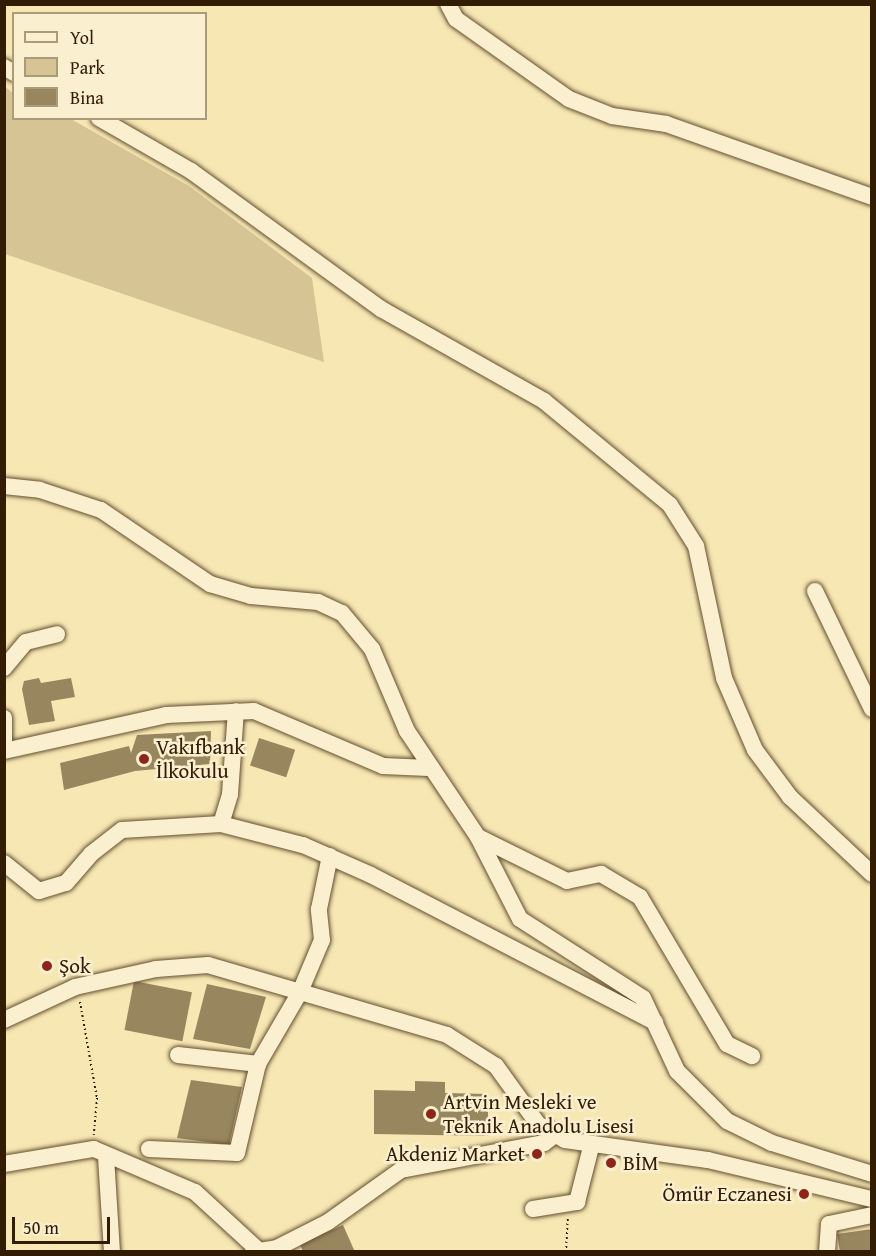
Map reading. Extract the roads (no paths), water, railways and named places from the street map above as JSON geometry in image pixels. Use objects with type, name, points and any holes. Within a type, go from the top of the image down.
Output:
[{"type":"street","points":[[448,4],[456,19],[569,99],[612,116],[666,124],[872,197]]},
{"type":"street","points":[[102,120],[191,171],[381,309],[544,401],[670,505],[696,546],[724,678],[755,750],[790,797],[872,874]]},
{"type":"street","points":[[4,486],[40,490],[101,510],[210,584],[232,592],[331,606],[363,633],[428,768],[478,837],[520,919],[635,991],[655,1022],[677,1071],[727,1121],[772,1143],[872,1174]]},
{"type":"street","points":[[815,591],[872,709]]},
{"type":"street","points":[[4,668],[26,642],[57,634]]},
{"type":"street","points":[[221,824],[230,794],[236,711]]},
{"type":"street","points":[[4,751],[166,715],[254,711],[383,766],[428,768]]},
{"type":"street","points":[[4,718],[4,742]]},
{"type":"street","points":[[4,863],[39,891],[66,883],[91,854],[122,830],[221,824],[330,856],[522,956],[601,989],[655,1022]]},
{"type":"street","points":[[478,837],[567,881],[601,874],[640,897],[727,1044],[753,1056]]},
{"type":"street","points":[[149,1149],[237,1153],[258,1064],[300,992],[322,940],[319,909],[330,856]]},
{"type":"street","points":[[4,1020],[75,987],[156,969],[208,965],[429,1028],[467,1046],[496,1066],[538,1124],[555,1135],[591,1147],[708,1160],[872,1199]]},
{"type":"street","points":[[178,1055],[258,1064]]},
{"type":"street","points":[[4,1164],[100,1153],[195,1192],[255,1251],[277,1248],[328,1222],[401,1170],[544,1143],[555,1135]]},
{"type":"street","points":[[533,1209],[569,1207],[579,1198],[591,1147]]},
{"type":"street","points":[[100,1153],[112,1251]]},
{"type":"street","points":[[827,1251],[829,1224],[872,1215]]},
{"type":"place","name":"Vakıfbank İlkokulu","points":[[144,759]]},
{"type":"place","name":"Şok","points":[[47,966]]},
{"type":"place","name":"Artvin Mesleki ve Teknik Anadolu Lisesi","points":[[431,1114]]},
{"type":"place","name":"Akdeniz Market","points":[[537,1154]]},
{"type":"place","name":"BİM","points":[[611,1163]]},
{"type":"place","name":"Ömür Eczanesi","points":[[804,1194]]}]
